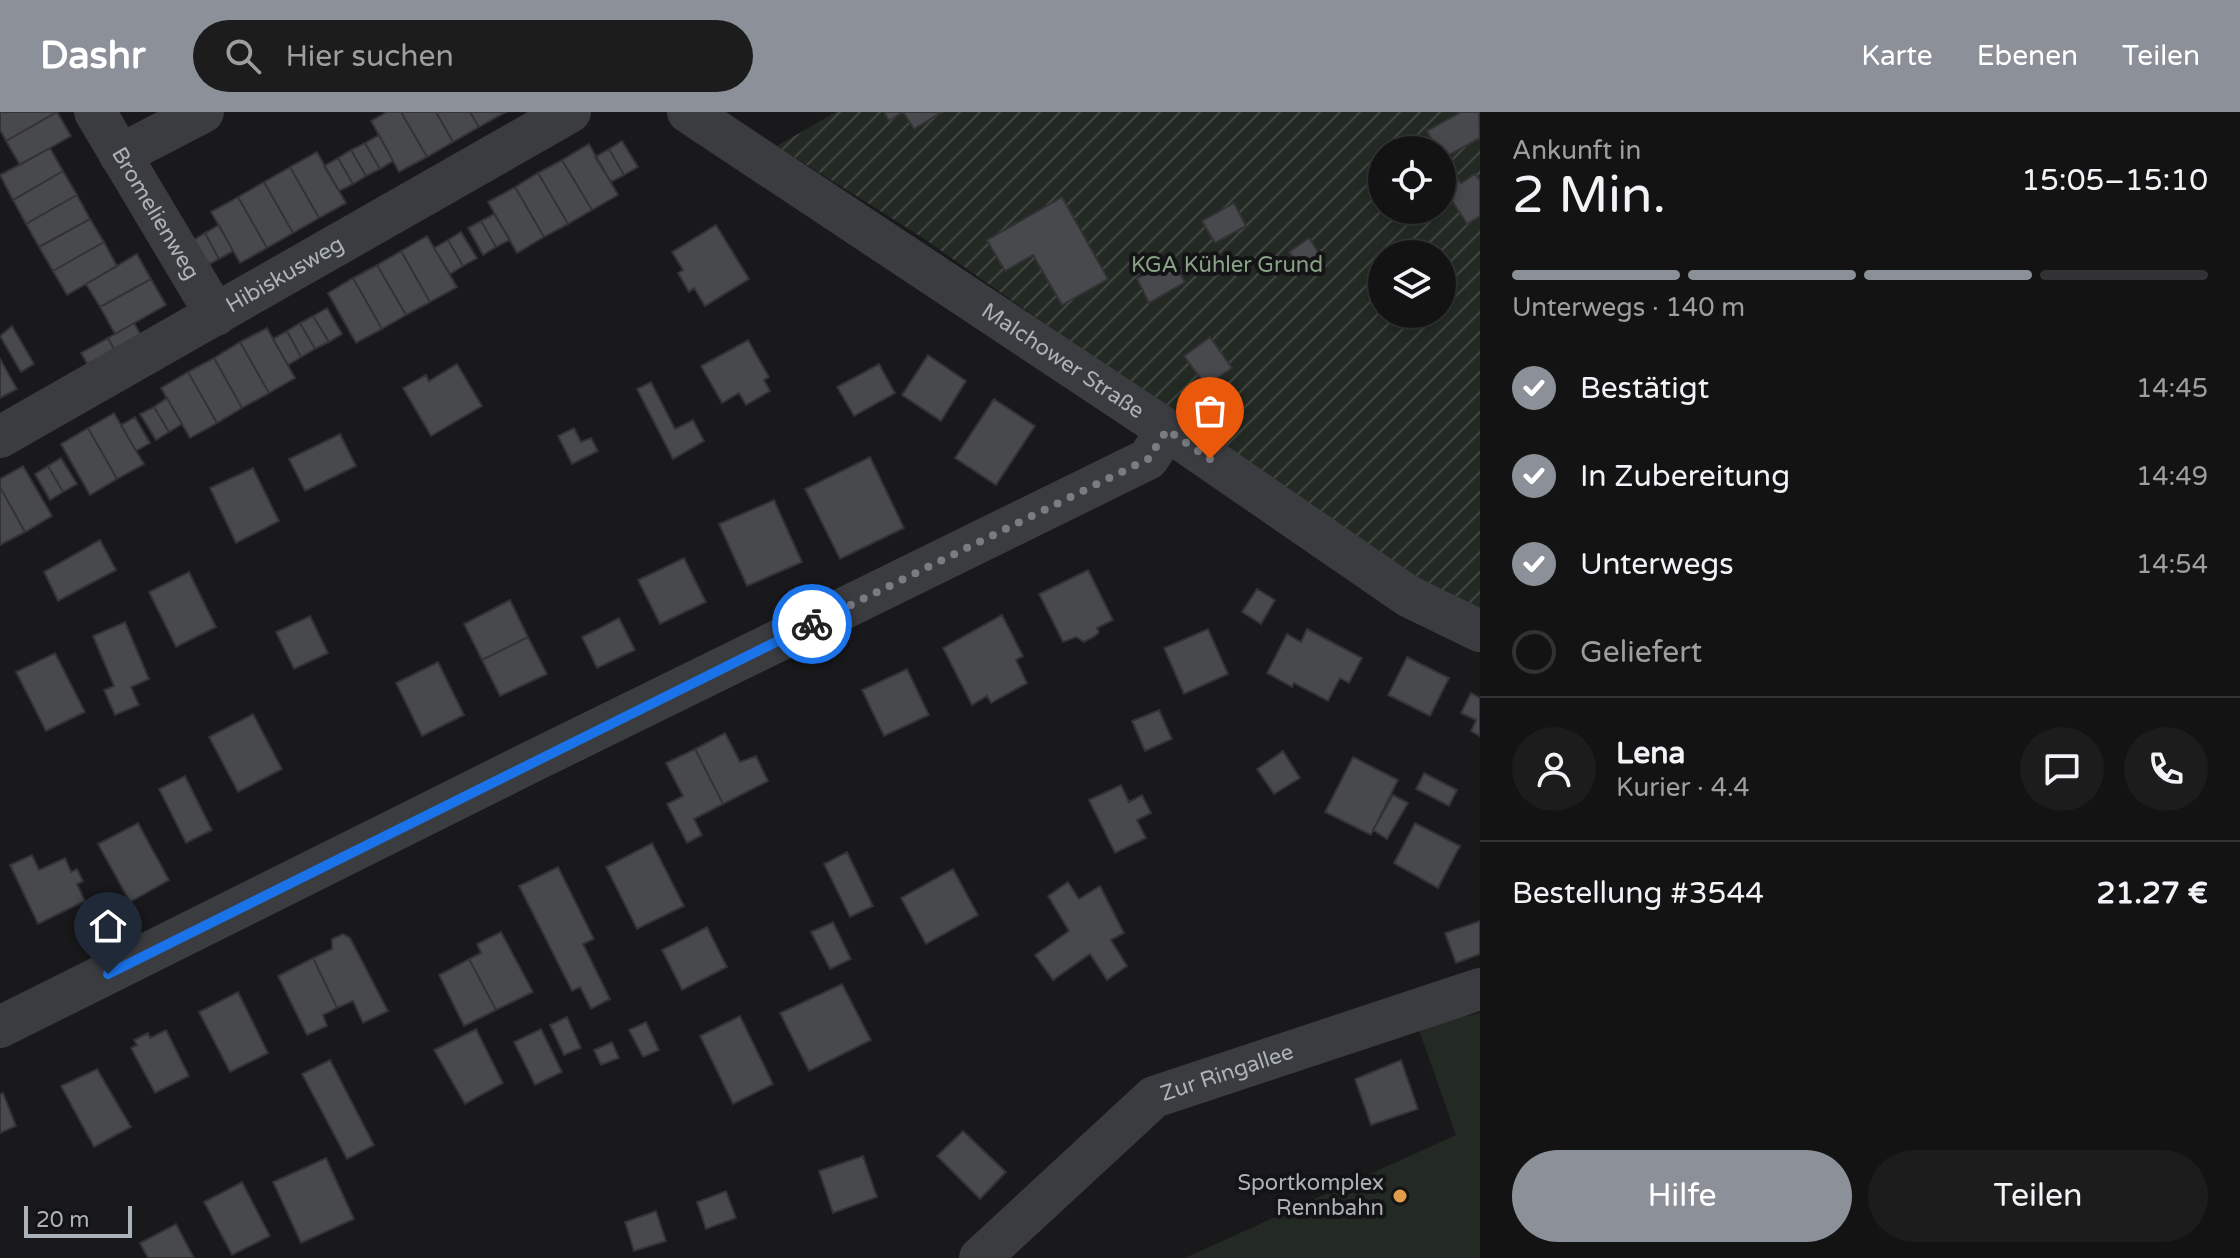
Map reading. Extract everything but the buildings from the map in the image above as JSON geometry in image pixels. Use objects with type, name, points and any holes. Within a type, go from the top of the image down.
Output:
[{"type":"street","name":"Bromelienweg","points":[[95,112],[216,315]]},
{"type":"street","points":[[120,155],[203,112]]},
{"type":"street","name":"Hibiskusweg","points":[[0,437],[570,112]]},
{"type":"street","name":"Malchower Straße","points":[[688,112],[1167,430],[1408,596],[1480,631]]},
{"type":"street","points":[[0,1027],[1148,459],[1167,430]]},
{"type":"street","name":"Zur Ringallee","points":[[980,1258],[1154,1097],[1480,989]]},
{"type":"green space","name":"KGA Kühler Grund","points":[[836,112],[1480,112],[1480,615],[1409,579],[923,238],[777,146]]},
{"type":"green space","name":"Sportkomplex Rennbahn","points":[[1480,1013],[1480,1258],[1185,1258],[1456,1135],[1418,1027]]},
{"type":"way so far","points":[[812,624],[1148,459],[1167,430],[1210,459]]},
{"type":"place","name":"Sportkomplex Rennbahn","points":[[1400,1196]]},
{"type":"route","points":[[108,974],[812,624]]}]
